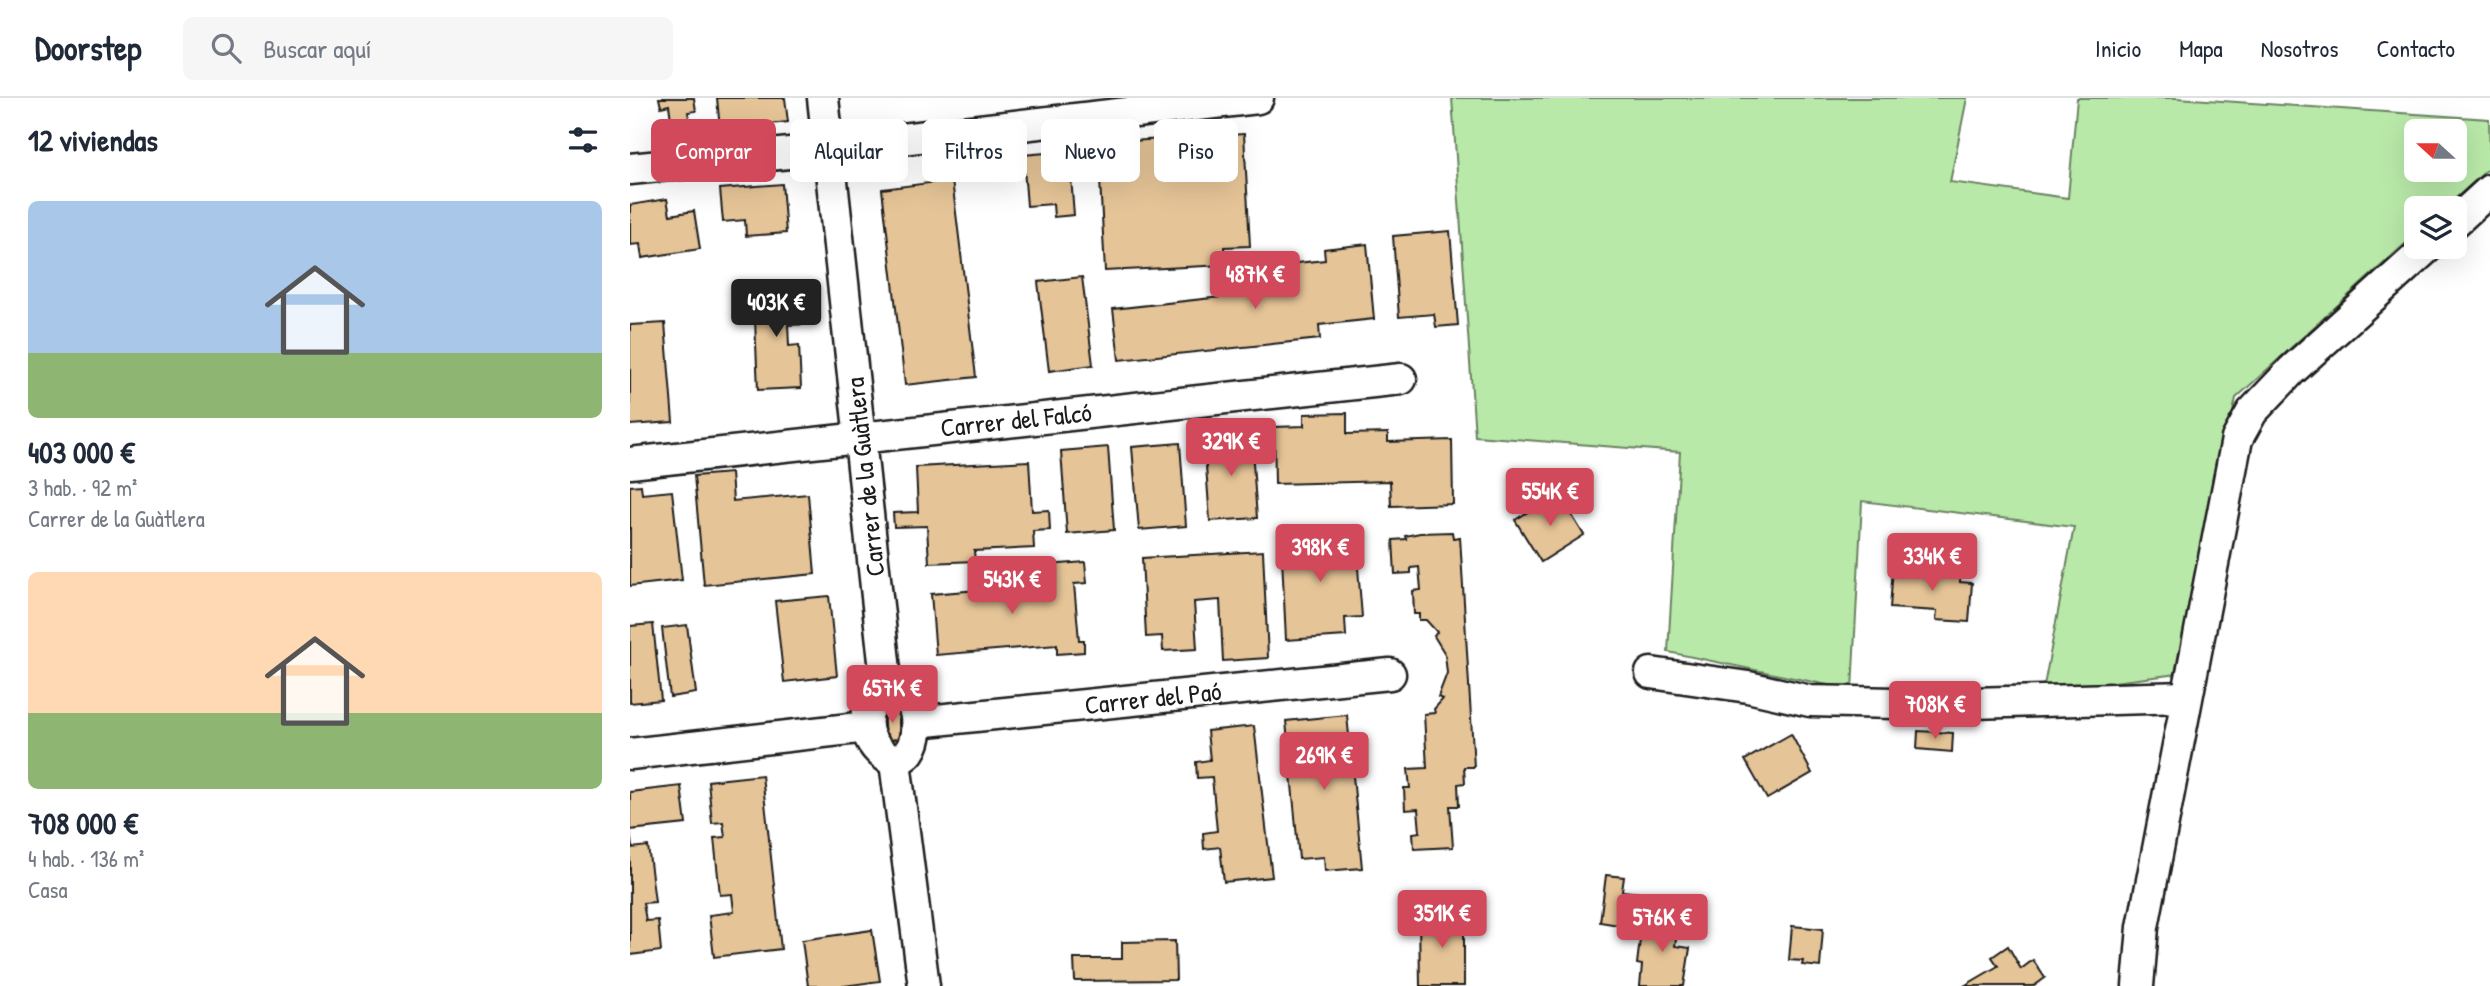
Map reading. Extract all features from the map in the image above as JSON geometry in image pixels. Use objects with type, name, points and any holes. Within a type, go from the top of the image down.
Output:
[{"type":"street","name":"Carrer de la Guàtlera","points":[[823,98],[825,119]]},
{"type":"street","points":[[908,138],[1258,98]]},
{"type":"street","points":[[630,170],[790,153]]},
{"type":"street","name":"Carrer de la Guàtlera","points":[[833,182],[887,689]]},
{"type":"street","points":[[2467,211],[2490,190]]},
{"type":"street","points":[[2138,986],[2143,927],[2237,439],[2252,412],[2292,370],[2415,259]]},
{"type":"street","name":"Carrer del Falcó","points":[[630,463],[1401,379]]},
{"type":"street","points":[[1651,673],[1748,687],[1810,701],[1937,705],[2186,696]]},
{"type":"street","name":"Carrer del Paó","points":[[917,722],[1390,674]]},
{"type":"street","points":[[887,689],[900,694],[912,704],[917,722],[909,753],[895,762],[882,756],[870,742],[867,727],[869,708],[876,696],[887,689]]},
{"type":"street","points":[[630,754],[867,727]]},
{"type":"street","points":[[895,762],[923,986]]},
{"type":"green space","points":[[1452,98],[1967,98],[1950,182],[2068,198],[2077,98],[2177,98],[2489,119],[2490,167],[2458,196],[2404,196],[2404,245],[2236,398],[2177,674],[2043,691],[2074,527],[1862,501],[1852,690],[1668,652],[1680,452],[1475,436]]},
{"type":"building","points":[[659,98],[694,98],[696,111],[688,112],[689,119],[671,119],[669,105],[661,107]]},
{"type":"building","points":[[717,98],[785,98],[788,122],[776,123],[776,119],[719,119]]},
{"type":"building","points":[[1238,134],[1244,134],[1250,246],[1224,247],[1225,265],[1105,271],[1100,182],[1140,182],[1140,140],[1154,140],[1154,182],[1238,182]]},
{"type":"building","points":[[1041,153],[1041,182],[1071,182],[1074,215],[1054,217],[1053,204],[1027,206],[1027,155]]},
{"type":"building","points":[[952,182],[976,377],[905,385],[882,189]]},
{"type":"building","points":[[782,184],[786,233],[746,236],[745,220],[723,222],[720,189]]},
{"type":"building","points":[[667,199],[670,215],[694,211],[700,249],[642,258],[640,244],[630,245],[630,205]]},
{"type":"building","points":[[1450,231],[1458,325],[1436,327],[1434,314],[1399,317],[1393,236]]},
{"type":"building","points":[[1367,244],[1374,319],[1319,325],[1320,339],[1119,360],[1113,309],[1239,295],[1238,289],[1256,287],[1257,295],[1281,293],[1278,265],[1325,260],[1324,249]]},
{"type":"building","points":[[1082,277],[1093,365],[1049,371],[1038,282]]},
{"type":"building","points":[[811,298],[811,324],[788,325],[789,346],[799,345],[801,388],[758,390],[755,320],[735,321],[735,302]]},
{"type":"building","points":[[665,323],[673,422],[630,425],[630,325]]},
{"type":"building","points":[[1347,413],[1347,434],[1388,433],[1388,442],[1452,440],[1453,504],[1391,506],[1390,481],[1275,484],[1274,427],[1304,426],[1304,414]]},
{"type":"building","points":[[1251,435],[1257,518],[1210,521],[1204,439]]},
{"type":"building","points":[[1180,443],[1186,526],[1139,530],[1132,447]]},
{"type":"building","points":[[1108,447],[1114,530],[1067,534],[1061,451]]},
{"type":"building","points":[[1029,461],[1032,511],[1049,510],[1050,530],[1033,531],[1034,548],[974,551],[975,561],[929,563],[927,526],[894,527],[893,513],[918,512],[916,467]]},
{"type":"building","points":[[731,473],[733,501],[808,494],[815,574],[704,585],[694,476]]},
{"type":"building","points":[[641,485],[642,494],[672,491],[682,580],[630,586],[630,486]]},
{"type":"building","points":[[1558,493],[1584,535],[1541,562],[1515,520]]},
{"type":"building","points":[[1355,531],[1362,617],[1345,618],[1346,636],[1286,640],[1281,537]]},
{"type":"building","points":[[1452,532],[1453,538],[1460,537],[1474,767],[1464,767],[1465,783],[1458,784],[1459,806],[1450,806],[1453,847],[1414,849],[1413,833],[1420,832],[1418,809],[1405,810],[1404,788],[1410,788],[1408,769],[1427,768],[1424,714],[1435,713],[1434,709],[1443,699],[1438,697],[1447,673],[1445,654],[1434,636],[1437,632],[1426,620],[1419,620],[1419,614],[1414,614],[1413,591],[1421,590],[1419,567],[1411,568],[1411,573],[1395,574],[1393,540],[1406,539],[1405,536],[1420,533]]},
{"type":"building","points":[[1263,551],[1268,658],[1223,661],[1220,600],[1194,602],[1197,649],[1163,651],[1162,636],[1146,637],[1142,558]]},
{"type":"building","points":[[1085,562],[1087,583],[1074,584],[1079,640],[1084,640],[1084,652],[1057,654],[1057,645],[936,655],[931,594],[1050,584],[1048,565]]},
{"type":"building","points":[[1893,567],[1961,572],[1960,582],[1972,583],[1969,622],[1936,620],[1937,611],[1890,608]]},
{"type":"building","points":[[829,596],[837,676],[784,682],[775,601]]},
{"type":"building","points":[[653,624],[661,700],[630,703],[630,626]]},
{"type":"building","points":[[687,625],[696,693],[670,697],[662,628]]},
{"type":"building","points":[[898,709],[900,739],[885,740],[883,710]]},
{"type":"building","points":[[1347,715],[1362,868],[1325,871],[1324,857],[1299,859],[1286,721]]},
{"type":"building","points":[[1254,726],[1272,877],[1224,882],[1220,847],[1204,849],[1203,833],[1217,831],[1212,777],[1197,778],[1196,762],[1210,760],[1207,731]]},
{"type":"building","points":[[1918,731],[1953,733],[1952,752],[1917,749]]},
{"type":"building","points":[[1791,734],[1812,773],[1767,799],[1745,760]]},
{"type":"building","points":[[762,775],[781,949],[714,957],[709,915],[734,912],[732,894],[720,895],[714,838],[725,837],[723,822],[712,823],[708,781]]},
{"type":"building","points":[[681,786],[686,824],[630,830],[630,792]]},
{"type":"building","points":[[630,830],[632,848],[648,846],[655,902],[643,903],[646,921],[658,920],[661,951],[630,955]]},
{"type":"building","points":[[1606,875],[1624,877],[1622,891],[1649,894],[1646,912],[1633,911],[1631,927],[1600,922]]},
{"type":"building","points":[[1464,914],[1464,986],[1420,986],[1419,915]]},
{"type":"building","points":[[1643,915],[1679,920],[1675,946],[1690,948],[1684,986],[1640,986],[1642,965],[1637,964]]},
{"type":"building","points":[[1792,926],[1823,929],[1820,967],[1802,965],[1803,961],[1789,960]]},
{"type":"building","points":[[872,930],[880,981],[844,986],[808,986],[802,940]]},
{"type":"building","points":[[1175,941],[1176,980],[1075,981],[1074,959],[1122,959],[1122,942]]},
{"type":"building","points":[[2008,946],[2021,969],[2033,960],[2045,978],[2034,986],[1964,986],[1998,966],[1992,957]]}]
